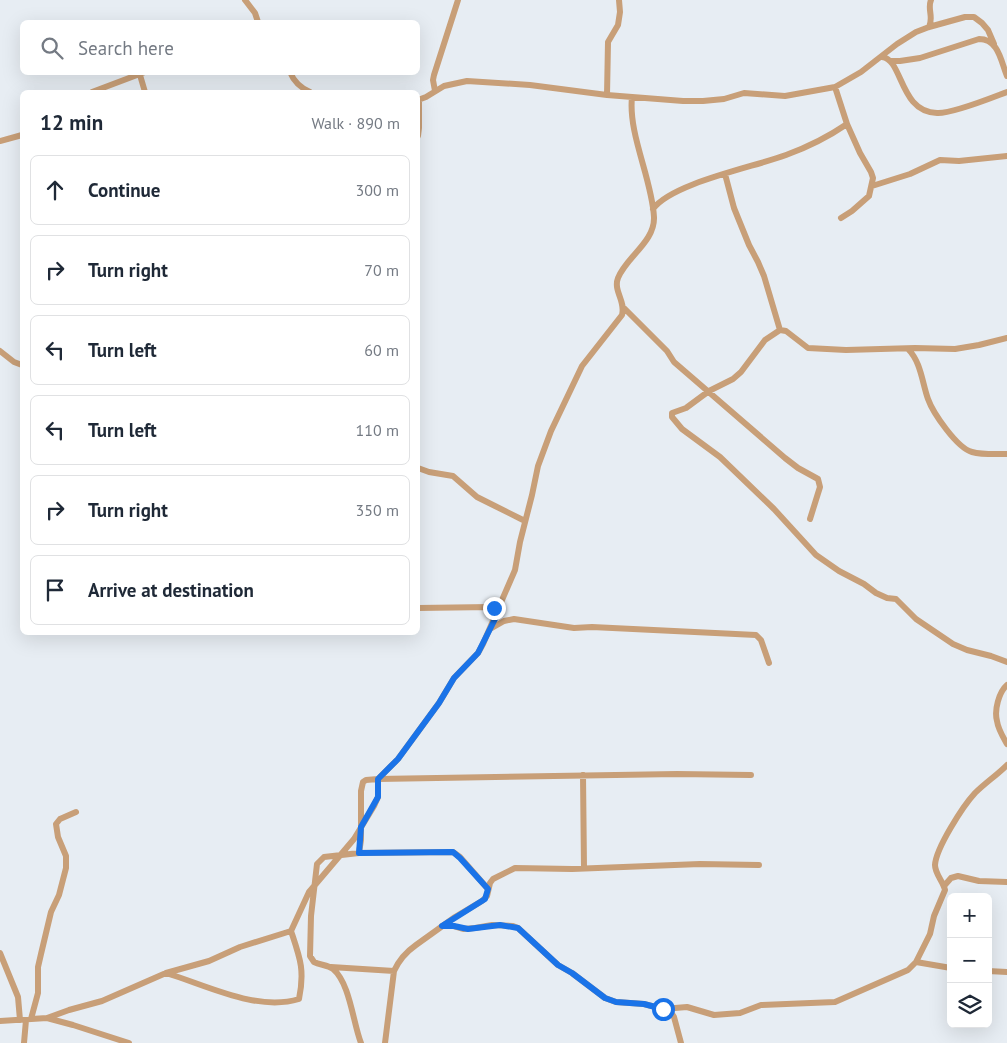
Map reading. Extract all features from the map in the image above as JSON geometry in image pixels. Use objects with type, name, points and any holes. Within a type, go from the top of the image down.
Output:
[{"type":"street","points":[[245,0],[255,13],[257,20]]},
{"type":"street","points":[[435,91],[434,75],[458,0]]},
{"type":"street","points":[[607,95],[608,42],[618,25],[620,0]]},
{"type":"street","points":[[929,27],[932,19],[929,4],[931,0]]},
{"type":"street","points":[[420,99],[452,84],[481,82],[530,85],[632,98],[703,101],[724,99],[744,93],[785,96],[835,87],[861,72],[907,38],[929,27],[974,17],[988,30],[1007,76]]},
{"type":"street","points":[[891,61],[914,59],[979,39],[985,39],[994,44]]},
{"type":"street","points":[[882,57],[891,61],[910,98],[919,107],[929,112],[942,113],[1007,92]]},
{"type":"street","points":[[98,90],[139,75]]},
{"type":"street","points":[[142,75],[145,90]]},
{"type":"street","points":[[291,75],[293,79],[306,90]]},
{"type":"street","points":[[835,87],[847,124],[873,178],[869,196],[841,218]]},
{"type":"street","points":[[632,98],[633,124],[653,209],[653,224],[650,232],[620,273],[617,281],[617,288],[624,308],[667,351],[674,362],[785,458],[818,479],[820,487],[810,519]]},
{"type":"street","points":[[653,209],[668,196],[725,174],[785,156],[824,139],[847,124]]},
{"type":"street","points":[[0,141],[20,136]]},
{"type":"street","points":[[872,186],[910,174],[940,160],[959,161],[1007,156]]},
{"type":"street","points":[[725,174],[734,208],[764,276],[780,330]]},
{"type":"street","points":[[166,973],[214,990],[248,999],[292,1001],[299,999],[303,972],[291,931],[309,892],[354,839],[378,797],[378,779],[398,759],[439,703],[454,678],[478,653],[498,613],[515,570],[538,466],[554,423],[582,366],[622,314],[624,308]]},
{"type":"street","points":[[1007,338],[955,349],[865,351],[808,348],[786,331],[780,330],[766,340],[733,380],[709,391],[686,408],[672,413],[672,417],[682,429],[720,457],[774,509],[816,555],[839,572],[864,584],[876,593],[896,600],[916,619],[958,646],[1007,662]]},
{"type":"street","points":[[908,349],[916,360],[929,400],[936,414],[961,445],[971,452],[1007,454]]},
{"type":"street","points":[[0,351],[20,364]]},
{"type":"street","points":[[420,469],[453,476],[477,498],[526,521]]},
{"type":"street","points":[[420,608],[490,606],[498,613]]},
{"type":"street","points":[[490,629],[504,621],[514,619],[574,628],[592,627],[756,635],[761,640],[769,663]]},
{"type":"street","points":[[1007,685],[999,699],[996,716],[1007,744]]},
{"type":"street","points":[[663,1009],[687,1007],[714,1015],[740,1013],[761,1005],[835,1002],[908,970],[916,962],[930,934],[934,916],[945,890],[935,866],[951,827],[975,793],[1007,765]]},
{"type":"street","points":[[583,775],[584,868]]},
{"type":"street","points":[[359,853],[362,786],[366,780],[583,775],[751,775]]},
{"type":"street","points":[[24,1043],[26,1020],[38,993],[38,967],[51,912],[66,868],[66,856],[58,837],[56,824],[60,819],[76,812]]},
{"type":"street","points":[[394,971],[331,967],[314,962],[310,956],[311,916],[316,866],[319,861],[328,856],[359,853],[453,852],[488,889]]},
{"type":"street","points":[[385,1043],[394,971],[397,963],[408,951],[442,926],[485,899],[493,879],[515,868],[540,870],[700,864],[759,866]]},
{"type":"street","points":[[944,886],[951,878],[958,876],[979,881],[1007,882]]},
{"type":"street","points":[[442,926],[468,929],[500,925],[518,928],[558,965],[605,998],[616,1002],[644,1004],[663,1009],[672,1014],[681,1043]]},
{"type":"street","points":[[0,1021],[47,1018],[69,1010],[102,1002],[166,973],[209,961],[240,947],[291,931]]},
{"type":"street","points":[[0,953],[16,990],[19,1004],[26,1020]]},
{"type":"street","points":[[916,962],[947,967]]},
{"type":"street","points":[[331,967],[338,974],[347,993],[361,1043]]},
{"type":"street","points":[[992,971],[1007,972]]},
{"type":"street","points":[[47,1018],[129,1043]]},
{"type":"route","points":[[494,608],[498,613],[478,653],[454,678],[439,703],[398,759],[378,779],[378,797],[361,827],[362,840],[359,853],[453,852],[488,889],[487,896],[442,926],[448,925],[468,929],[492,925],[513,926],[538,945],[558,965],[605,998],[616,1002],[644,1004],[663,1009]]}]
